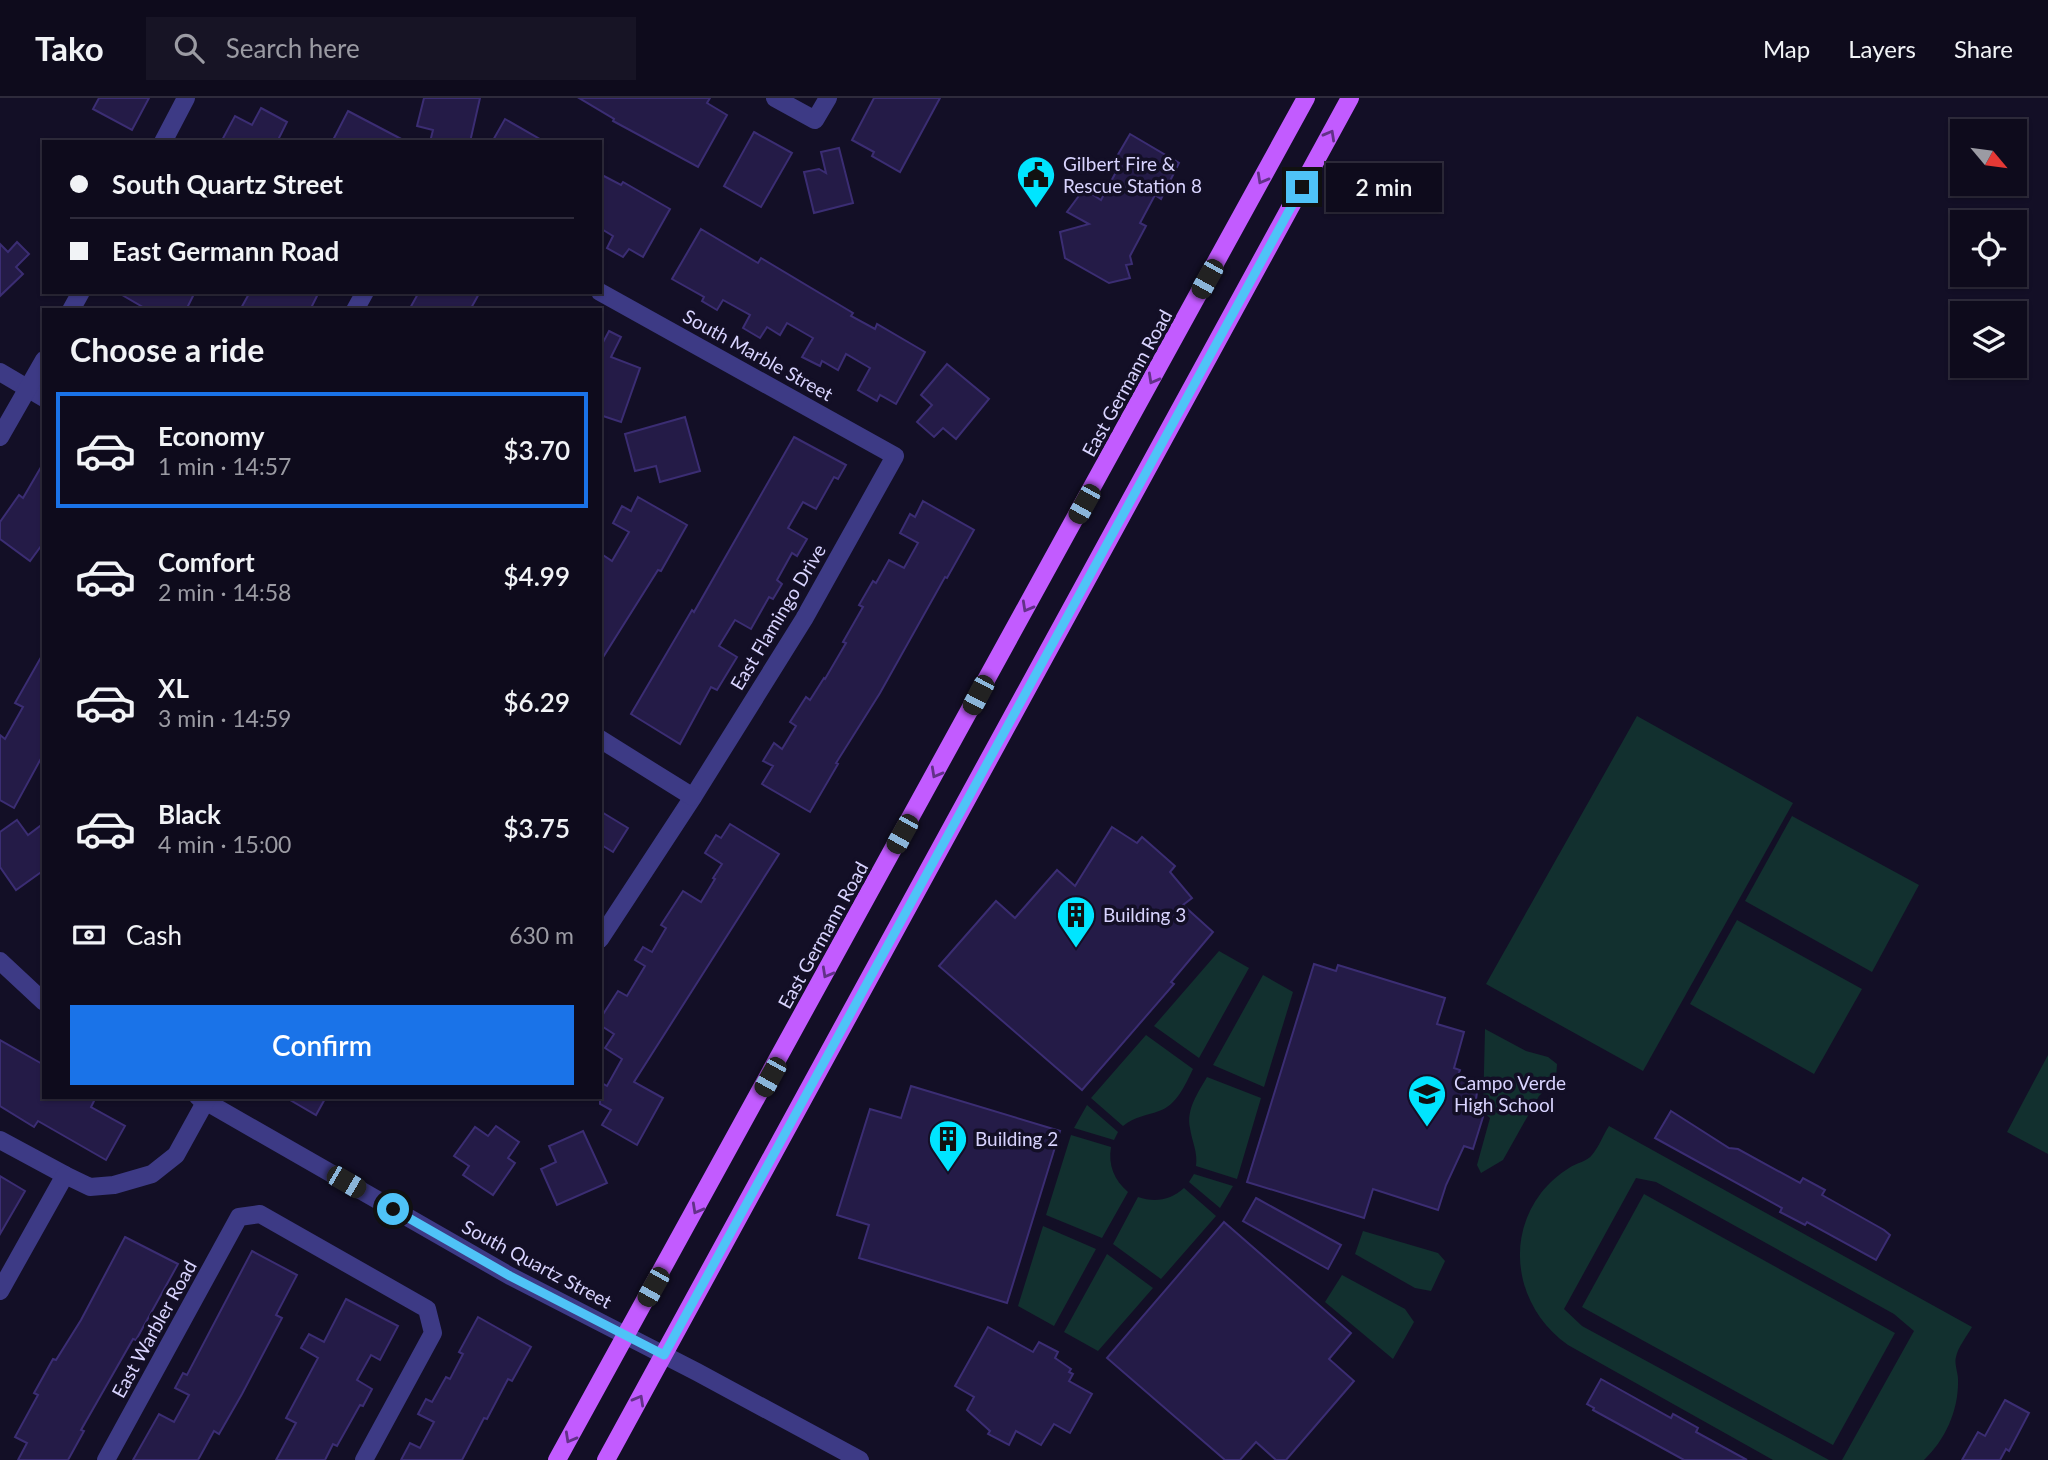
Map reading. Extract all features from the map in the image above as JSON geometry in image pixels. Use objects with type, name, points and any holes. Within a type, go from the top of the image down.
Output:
[{"type":"main road","name":"East Germann Road","points":[[557,1460],[1306,98]]},
{"type":"main road","points":[[606,1460],[1350,98]]},
{"type":"street","points":[[164,140],[186,98]]},
{"type":"street","points":[[775,98],[816,120],[828,98]]},
{"type":"street","name":"South Marble Street","points":[[602,293],[895,456]]},
{"type":"street","points":[[0,437],[36,393],[42,368]]},
{"type":"street","points":[[0,372],[36,393]]},
{"type":"street","name":"East Flamingo Drive","points":[[602,936],[804,619],[895,456]]},
{"type":"street","points":[[602,740],[693,797]]},
{"type":"street","points":[[0,961],[42,1000]]},
{"type":"street","points":[[0,1140],[90,1187],[114,1185],[152,1174],[176,1155],[204,1099]]},
{"type":"street","name":"South Quartz Street","points":[[204,1099],[510,1276],[627,1335],[860,1460]]},
{"type":"street","points":[[0,1291],[65,1175]]},
{"type":"street","name":"East Warbler Road","points":[[106,1460],[239,1217],[260,1214],[427,1309],[433,1333],[364,1460]]},
{"type":"green space","points":[[1637,716],[1793,803],[1643,1071],[1486,984]]},
{"type":"green space","points":[[1792,816],[1919,885],[1872,972],[1745,901]]},
{"type":"green space","points":[[1737,920],[1862,989],[1814,1074],[1690,1004]]},
{"type":"green space","points":[[1219,951],[1249,968],[1199,1058],[1154,1026]]},
{"type":"green space","points":[[1263,975],[1293,992],[1264,1087],[1213,1065]]},
{"type":"green space","points":[[1485,1029],[1526,1051],[1548,1057],[1557,1064],[1556,1079],[1539,1096],[1503,1160],[1481,1173],[1477,1165],[1490,1118],[1483,1112]]},
{"type":"green space","points":[[1146,1035],[1193,1069],[1180,1094],[1171,1104],[1123,1126],[1091,1098]]},
{"type":"green space","points":[[2048,1055],[2048,1154],[2007,1132]]},
{"type":"green space","points":[[1207,1077],[1261,1098],[1237,1179],[1196,1166],[1189,1121],[1194,1101]]},
{"type":"green space","points":[[1087,1105],[1118,1132],[1114,1140],[1074,1128]]},
{"type":"green space","points":[[1609,1126],[1972,1327],[1956,1357],[1958,1390],[1950,1423],[1939,1443],[1924,1460],[1842,1460],[1914,1331],[1894,1314],[1656,1182],[1636,1178],[1564,1309],[1582,1326],[1829,1460],[1773,1460],[1568,1345],[1551,1331],[1528,1295],[1522,1275],[1522,1233],[1529,1212],[1541,1193],[1562,1173],[1590,1157]]},
{"type":"green space","points":[[1071,1135],[1111,1147],[1113,1172],[1128,1192],[1102,1238],[1046,1215]]},
{"type":"green space","points":[[1194,1174],[1233,1186],[1220,1208],[1189,1182]]},
{"type":"green space","points":[[1184,1188],[1216,1216],[1161,1279],[1113,1244],[1138,1197],[1162,1199]]},
{"type":"green space","points":[[1644,1194],[1895,1333],[1833,1445],[1582,1307]]},
{"type":"green space","points":[[1043,1226],[1096,1249],[1054,1326],[1018,1306]]},
{"type":"green space","points":[[1363,1231],[1438,1253],[1445,1261],[1431,1291],[1415,1288],[1355,1254]]},
{"type":"green space","points":[[1107,1254],[1153,1288],[1098,1351],[1064,1332]]},
{"type":"green space","points":[[1342,1275],[1405,1309],[1414,1322],[1393,1359],[1325,1302]]},
{"type":"building","points":[[99,98],[149,98],[132,130],[93,109]]},
{"type":"building","points":[[424,98],[480,98],[470,140],[430,140],[433,130],[417,126]]},
{"type":"building","points":[[579,98],[710,98],[707,103],[727,115],[698,167],[613,121],[614,119]]},
{"type":"building","points":[[874,98],[940,98],[900,172],[872,156],[874,152],[852,140]]},
{"type":"building","points":[[261,108],[287,122],[278,140],[222,140],[235,116],[252,125]]},
{"type":"building","points":[[348,111],[403,140],[333,140]]},
{"type":"building","points":[[505,119],[542,140],[493,140]]},
{"type":"building","points":[[754,132],[792,153],[761,207],[724,186]]},
{"type":"building","points":[[1130,134],[1179,163],[1161,199],[1155,195],[1140,223],[1146,226],[1130,256],[1132,264],[1126,265],[1130,278],[1109,283],[1065,258],[1060,232],[1089,224],[1067,212],[1084,189],[1101,200],[1116,172],[1109,170]]},
{"type":"building","points":[[839,148],[853,203],[814,213],[804,172],[819,169],[826,173],[821,152]]},
{"type":"building","points":[[602,175],[621,185],[623,182],[670,209],[643,257],[629,249],[623,257],[607,248],[613,236],[602,229]]},
{"type":"building","points":[[701,229],[758,263],[761,258],[853,313],[851,316],[875,329],[877,324],[925,352],[896,404],[880,395],[877,401],[858,390],[870,368],[846,354],[838,370],[822,361],[820,366],[802,357],[813,338],[787,323],[780,335],[767,327],[760,338],[743,328],[750,315],[723,300],[717,310],[702,301],[704,297],[672,279]]},
{"type":"building","points":[[17,242],[29,254],[16,267],[23,274],[0,296],[0,244],[8,252]]},
{"type":"building","points":[[120,294],[194,294],[187,308],[145,308]]},
{"type":"building","points":[[249,294],[318,294],[311,308],[241,308]]},
{"type":"building","points":[[418,294],[479,294],[471,308],[410,308]]},
{"type":"building","points":[[609,331],[621,337],[611,357],[640,368],[621,422],[602,416],[602,344]]},
{"type":"building","points":[[947,364],[989,399],[956,439],[943,428],[934,437],[917,422],[932,405],[921,395]]},
{"type":"building","points":[[685,417],[700,471],[660,482],[656,466],[635,471],[625,434]]},
{"type":"building","points":[[794,437],[846,465],[838,479],[834,477],[816,509],[803,502],[788,528],[807,539],[797,556],[792,553],[777,580],[782,584],[773,599],[769,597],[751,629],[735,620],[719,646],[737,657],[717,690],[711,687],[680,744],[631,714],[692,610],[694,612]]},
{"type":"building","points":[[42,465],[42,545],[30,561],[0,539],[0,522],[19,495],[23,498]]},
{"type":"building","points":[[638,497],[687,525],[661,571],[658,570],[602,659],[602,554],[612,561],[629,532],[613,523],[622,506],[631,511]]},
{"type":"building","points":[[923,501],[974,530],[880,693],[836,763],[838,764],[810,812],[762,784],[773,766],[763,761],[774,743],[782,749],[796,726],[790,722],[806,697],[810,700],[825,679],[846,643],[843,642],[863,607],[859,605],[873,581],[876,583],[889,560],[904,568],[918,543],[900,533],[910,514],[915,517]]},
{"type":"building","points":[[42,656],[42,757],[14,808],[0,800],[0,735],[5,739],[23,707],[15,703]]},
{"type":"building","points":[[602,812],[628,828],[613,852],[602,845]]},
{"type":"building","points":[[17,820],[28,835],[42,824],[42,871],[16,890],[0,867],[0,832]]},
{"type":"building","points":[[730,824],[779,854],[634,1082],[663,1098],[637,1145],[602,1125],[611,1110],[600,1104],[602,1083],[607,1086],[622,1059],[605,1048],[614,1034],[602,1026],[602,1016],[618,991],[627,996],[645,966],[635,960],[643,947],[652,952],[666,928],[661,925],[683,891],[701,902],[722,864],[705,853],[716,835],[721,838]]},
{"type":"building","name":"Building 3","points":[[1112,827],[1137,843],[1142,837],[1175,866],[1170,872],[1192,898],[1183,905],[1213,932],[1171,982],[1174,984],[1082,1090],[939,966],[996,901],[1015,918],[1057,870],[1075,886]]},
{"type":"building","points":[[1314,964],[1336,971],[1338,965],[1445,998],[1437,1024],[1464,1032],[1454,1068],[1460,1070],[1457,1078],[1478,1085],[1474,1114],[1483,1117],[1473,1149],[1464,1146],[1438,1210],[1373,1189],[1364,1218],[1247,1182]]},
{"type":"building","points":[[0,1040],[42,1064],[42,1099],[95,1099],[91,1107],[125,1126],[106,1160],[38,1121],[34,1127],[0,1106]]},
{"type":"building","name":"Building 2","points":[[911,1086],[1060,1131],[1007,1303],[859,1258],[869,1225],[837,1215],[870,1109],[901,1118]]},
{"type":"building","points":[[288,1099],[325,1099],[316,1115]]},
{"type":"building","points":[[1671,1111],[1729,1148],[1738,1149],[1800,1183],[1803,1178],[1825,1190],[1822,1195],[1884,1230],[1890,1235],[1876,1260],[1807,1222],[1805,1225],[1780,1212],[1782,1208],[1655,1138]]},
{"type":"building","points":[[496,1126],[519,1142],[508,1158],[515,1163],[493,1195],[463,1175],[469,1166],[454,1156],[475,1127],[488,1136]]},
{"type":"building","points":[[583,1131],[607,1183],[557,1205],[541,1169],[556,1162],[549,1146]]},
{"type":"building","points":[[0,1176],[25,1191],[0,1234]]},
{"type":"building","points":[[1256,1198],[1341,1245],[1328,1269],[1243,1221]]},
{"type":"building","points":[[1224,1222],[1351,1333],[1329,1359],[1354,1381],[1286,1460],[1276,1460],[1256,1442],[1240,1460],[1225,1460],[1107,1358]]},
{"type":"building","points":[[125,1237],[178,1264],[81,1430],[84,1431],[68,1460],[18,1460],[27,1443],[15,1437],[38,1395],[34,1393],[53,1359],[56,1360],[81,1320]]},
{"type":"building","points":[[252,1251],[297,1275],[276,1315],[282,1318],[242,1394],[219,1434],[214,1431],[198,1460],[133,1460],[159,1414],[174,1422],[189,1395],[175,1388],[183,1373],[187,1375]]},
{"type":"building","points":[[346,1299],[398,1326],[380,1360],[371,1355],[357,1380],[372,1389],[337,1446],[333,1444],[325,1460],[276,1460],[296,1423],[286,1418],[318,1358],[301,1348],[309,1334],[324,1342]]},
{"type":"building","points":[[478,1317],[531,1347],[512,1381],[508,1379],[487,1419],[484,1418],[462,1460],[401,1460],[410,1443],[420,1448],[434,1422],[418,1414],[426,1399],[432,1402],[446,1377],[450,1379],[463,1354],[459,1352]]},
{"type":"building","points":[[988,1327],[1033,1352],[1039,1342],[1058,1352],[1055,1358],[1071,1369],[1069,1372],[1073,1374],[1069,1381],[1092,1394],[1070,1433],[1054,1424],[1041,1445],[1016,1431],[1009,1445],[988,1434],[990,1431],[967,1410],[974,1397],[955,1386]]},
{"type":"building","points":[[1601,1379],[1671,1418],[1673,1414],[1698,1428],[1696,1432],[1747,1460],[1684,1460],[1593,1410],[1594,1408],[1587,1404]]},
{"type":"building","points":[[2005,1400],[2029,1413],[2009,1451],[2006,1449],[2000,1460],[1962,1460],[1978,1432],[1985,1436]]},
{"type":"place","name":"Gilbert Fire & Rescue Station 8","points":[[1036,209]]},
{"type":"place","name":"Building 3","points":[[1076,949]]},
{"type":"place","name":"Campo Verde High School","points":[[1427,1128]]},
{"type":"place","name":"Building 2","points":[[948,1173]]},
{"type":"route","points":[[393,1209],[510,1276],[664,1355],[1302,187]]}]
